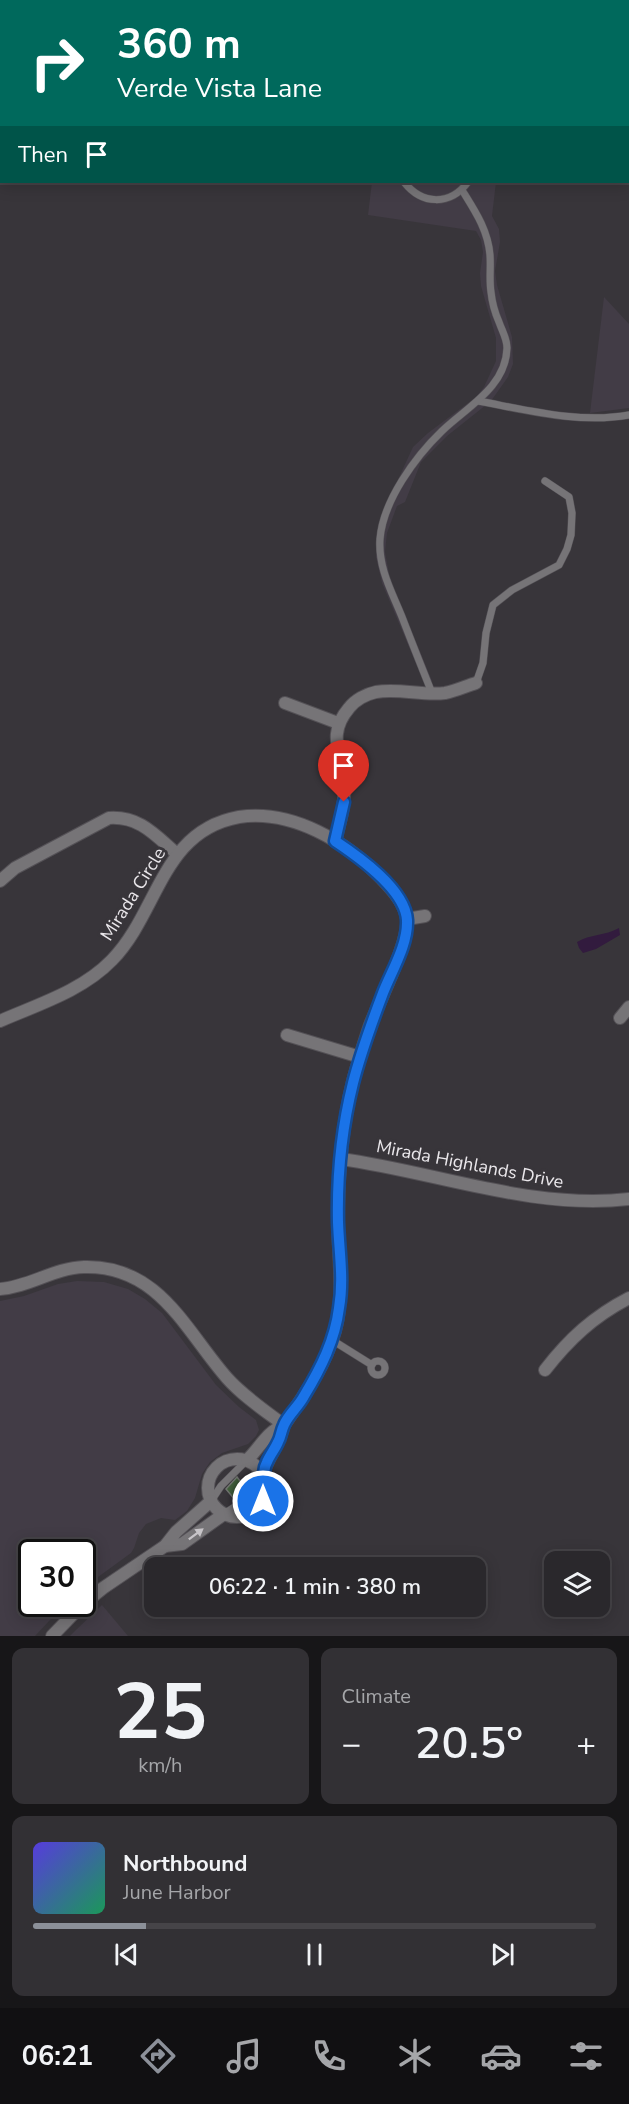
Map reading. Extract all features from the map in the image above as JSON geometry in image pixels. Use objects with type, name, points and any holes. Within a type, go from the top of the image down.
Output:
[{"type":"street","points":[[335,841],[344,802],[345,783],[336,737],[338,723],[352,704],[376,692],[432,693],[454,691],[476,683]]},
{"type":"street","points":[[285,703],[338,723]]},
{"type":"street","name":"Mirada Circle","points":[[0,1021],[82,984],[112,960],[136,929],[168,866],[177,854],[187,843],[212,825],[241,817],[258,816],[291,822],[335,841],[364,861],[388,885],[400,901],[407,919]]},
{"type":"street","points":[[0,881],[15,868],[109,818],[123,817],[136,821],[177,854]]},
{"type":"street","points":[[263,1474],[282,1435],[284,1425],[315,1378],[332,1340],[340,1307],[342,1281],[338,1223],[340,1160],[348,1107],[360,1057],[373,1017],[404,942],[407,919],[425,916]]},
{"type":"street","points":[[620,1018],[629,1007]]},
{"type":"street","points":[[287,1035],[360,1057]]},
{"type":"street","name":"Mirada Highlands Drive","points":[[340,1160],[381,1165],[536,1197],[579,1202],[629,1199]]},
{"type":"street","points":[[0,1289],[17,1286],[60,1271],[84,1267],[101,1268],[131,1276],[165,1299],[229,1380],[242,1393],[284,1425]]},
{"type":"street","points":[[545,1370],[564,1346],[588,1323],[629,1298]]},
{"type":"street","points":[[247,1461],[274,1429],[284,1425]]},
{"type":"street","points":[[230,1460],[247,1461],[263,1474],[266,1492],[258,1508],[242,1517],[224,1514],[211,1501],[208,1484],[215,1469],[230,1460]]},
{"type":"street","points":[[52,1636],[82,1605],[103,1588],[165,1546],[176,1532],[211,1501]]},
{"type":"street","points":[[165,1546],[182,1544],[224,1514]]},
{"type":"lane","points":[[405,183],[413,193],[422,198],[436,200],[451,197],[462,190],[467,183]]},
{"type":"lane","points":[[432,693],[382,569],[380,538],[383,523],[400,483],[443,430],[491,388],[506,361],[506,336],[494,311],[490,259],[484,226],[462,190]]},
{"type":"lane","points":[[478,401],[591,418],[629,415]]},
{"type":"lane","points":[[476,683],[483,663],[486,633],[494,605],[512,590],[559,565],[567,549],[571,535],[572,513],[569,497],[546,481]]},
{"type":"lane","points":[[332,1340],[372,1365]]},
{"type":"shaded area","points":[[372,183],[496,183],[492,216],[499,229],[500,242],[495,271],[512,337],[513,364],[508,377],[491,401],[447,436],[421,462],[405,502],[397,506],[387,533],[385,552],[390,579],[432,681],[423,680],[382,583],[376,557],[378,532],[384,510],[413,447],[476,397],[484,387],[496,361],[496,338],[481,286],[483,252],[481,240],[476,231],[368,215]]},
{"type":"shaded area","points":[[604,297],[629,324],[629,408],[590,413]]},
{"type":"shaded area","points":[[619,928],[620,935],[596,949],[583,953],[579,948],[577,942],[582,939]]},
{"type":"shaded area","points":[[77,1281],[104,1282],[128,1289],[145,1299],[162,1313],[216,1385],[256,1420],[259,1430],[248,1444],[222,1453],[210,1462],[202,1474],[195,1498],[187,1511],[175,1520],[161,1518],[146,1524],[139,1533],[131,1553],[96,1579],[96,1539],[18,1539],[18,1617],[53,1617],[35,1636],[0,1636],[0,1301],[24,1296],[58,1284]]},
{"type":"shaded area","points":[[102,1605],[128,1636],[70,1636],[90,1617],[96,1617],[96,1611]]},
{"type":"building","points":[[237,1477],[246,1489],[235,1500],[226,1489]]},
{"type":"route","points":[[263,1501],[266,1492],[263,1474],[267,1462],[278,1444],[284,1425],[315,1378],[335,1332],[342,1281],[338,1223],[340,1160],[348,1107],[356,1071],[370,1027],[404,942],[407,919],[400,901],[388,885],[364,861],[335,841],[344,802]]}]
